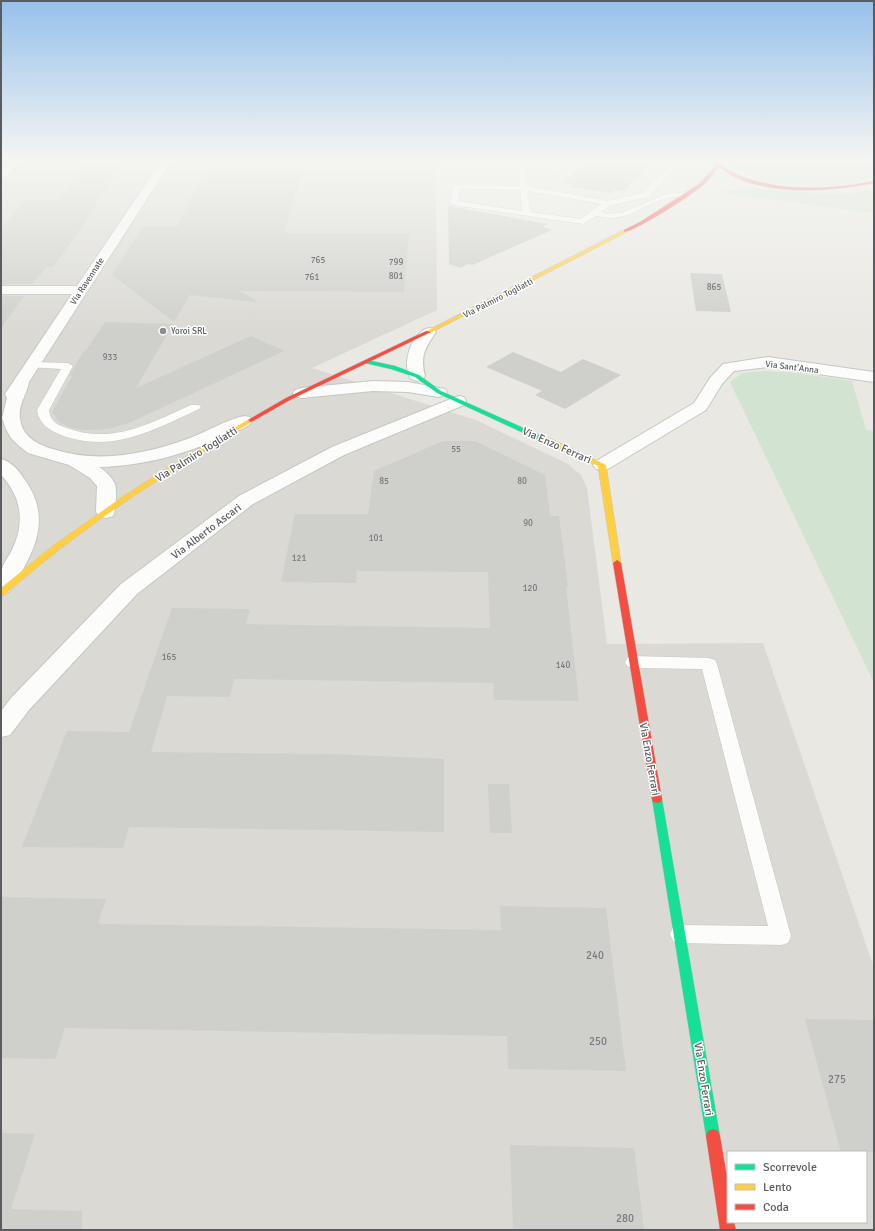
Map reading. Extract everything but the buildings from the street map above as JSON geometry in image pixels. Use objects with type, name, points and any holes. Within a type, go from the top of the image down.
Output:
[{"type":"main road","name":"Via Palmiro Togliatti","points":[[106,512],[205,447],[295,396],[429,332],[578,257],[651,217]]},
{"type":"main road","name":"Via Enzo Ferrari","points":[[439,392],[602,465],[633,662],[680,934],[728,1230]]},
{"type":"main road","points":[[1,593],[53,550],[106,512]]},
{"type":"street","name":"Via Ravennate","points":[[1,410],[33,365],[129,217]]},
{"type":"street","points":[[1,290],[81,290]]},
{"type":"street","points":[[412,381],[415,354],[419,344],[429,332]]},
{"type":"street","name":"Via Enzo Ferrari","points":[[367,362],[371,369],[379,376],[412,381],[439,392]]},
{"type":"street","name":"Via Sant'Anna","points":[[602,465],[700,406],[716,381],[729,367],[768,362],[874,377]]},
{"type":"street","name":"Via Enzo Ferrari","points":[[295,396],[412,381]]},
{"type":"street","name":"Via Ravennate","points":[[21,383],[11,417],[17,435],[31,448],[50,456],[77,463],[97,474],[106,485],[106,512]]},
{"type":"street","name":"Via Palmiro Togliatti","points":[[169,451],[231,427],[295,396]]},
{"type":"street","name":"Via Alberto Ascari","points":[[1,728],[20,704],[129,589],[246,500],[338,451],[458,401]]},
{"type":"street","name":"Via Ravennate","points":[[77,463],[134,460],[169,451]]},
{"type":"street","points":[[1,587],[21,553],[30,528],[31,512],[26,497],[20,487],[3,469]]},
{"type":"lane","points":[[554,217],[583,222],[589,217]]},
{"type":"lane","points":[[33,365],[68,366],[43,410],[47,423],[54,428],[73,435],[92,437],[120,436],[144,430],[195,407]]},
{"type":"lane","points":[[633,662],[710,664],[781,936],[680,934]]},
{"type":"shaded area","points":[[1,217],[436,217],[437,310],[312,368],[476,420],[568,464],[581,475],[587,488],[607,644],[763,643],[874,968],[874,1230],[1,1230]]},
{"type":"green space","points":[[764,371],[795,373],[852,381],[866,430],[874,431],[874,683],[730,382],[742,373]]},
{"type":"traffic: fast","points":[[367,362],[393,367],[417,376],[439,392],[546,440]]},
{"type":"traffic: fast","points":[[657,799],[713,1136]]},
{"type":"traffic: slow","points":[[428,332],[626,231]]},
{"type":"traffic: slow","points":[[1,593],[53,550],[100,515],[200,450],[251,420]]},
{"type":"traffic: slow","points":[[546,440],[602,465],[617,563]]},
{"type":"traffic: jam","points":[[626,231],[651,217]]},
{"type":"traffic: jam","points":[[251,420],[288,399],[428,332]]},
{"type":"traffic: jam","points":[[617,563],[657,799]]},
{"type":"traffic: jam","points":[[713,1136],[728,1230]]},
{"type":"place","name":"Yoroi SRL","points":[[163,331]]}]
